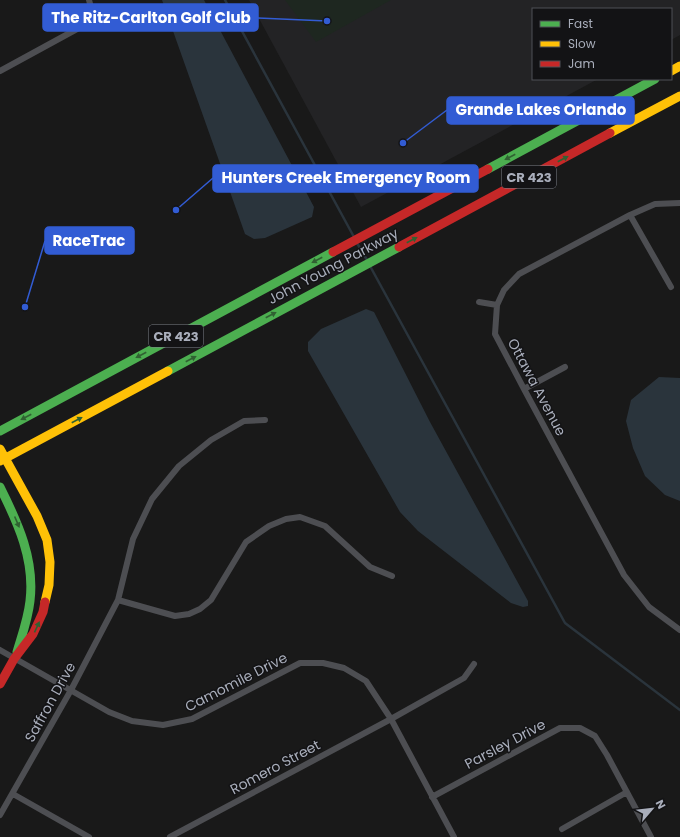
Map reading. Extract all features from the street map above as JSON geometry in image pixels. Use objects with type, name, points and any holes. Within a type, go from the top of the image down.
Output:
[{"type":"main road","name":"John Young Parkway","points":[[0,431],[653,80]]},
{"type":"main road","name":"John Young Parkway","points":[[3,460],[680,96]]},
{"type":"main road","points":[[0,449],[3,460],[37,516],[47,540],[50,562],[49,585],[43,612],[33,634],[14,659],[0,684]]},
{"type":"main road","points":[[0,487],[17,520],[27,547],[31,571],[31,592],[27,619],[14,659]]},
{"type":"street","points":[[0,72],[88,23],[92,11],[89,0]]},
{"type":"street","name":"Ottawa Avenue","points":[[680,203],[655,204],[630,215],[519,274],[504,290],[497,305],[495,334],[624,575],[649,607],[680,630]]},
{"type":"street","points":[[630,215],[670,287]]},
{"type":"street","points":[[479,302],[497,305]]},
{"type":"street","points":[[524,389],[565,367]]},
{"type":"street","name":"Saffron Drive","points":[[0,815],[71,690],[118,600],[133,540],[152,499],[179,466],[211,440],[244,421],[265,420]]},
{"type":"street","points":[[118,600],[176,616],[189,614],[200,609],[211,600],[246,542],[269,526],[286,519],[300,517],[325,526],[370,567],[392,576]]},
{"type":"street","name":"Camomile Drive","points":[[0,650],[109,712],[132,721],[162,725],[192,719],[300,663],[323,662],[344,668],[366,681],[391,719],[454,837]]},
{"type":"street","name":"Romero Street","points":[[170,837],[391,719],[464,678],[474,664]]},
{"type":"street","name":"Parsley Drive","points":[[432,797],[560,728],[580,728],[595,736],[651,837]]},
{"type":"street","points":[[562,829],[627,792]]},
{"type":"street","points":[[13,794],[89,837]]},
{"type":"shaded area","points":[[162,0],[204,0],[314,207],[312,217],[265,238],[254,239],[245,234]]},
{"type":"shaded area","points":[[249,0],[680,0],[680,35],[672,39],[672,8],[532,8],[532,80],[596,80],[361,207]]},
{"type":"shaded area","points":[[285,0],[391,0],[316,42]]},
{"type":"shaded area","points":[[366,309],[374,312],[430,422],[528,601],[528,606],[523,607],[511,603],[418,531],[400,512],[308,351],[308,342],[321,329]]},
{"type":"shaded area","points":[[659,377],[680,378],[680,501],[665,495],[645,476],[633,448],[626,421],[631,400]]},
{"type":"waterway","points":[[225,0],[354,237]]},
{"type":"waterway","points":[[357,243],[367,260]]},
{"type":"waterway","points":[[370,266],[565,623],[680,710]]},
{"type":"traffic: fast","points":[[488,169],[653,80]]},
{"type":"traffic: fast","points":[[168,371],[399,247]]},
{"type":"traffic: fast","points":[[0,431],[333,252]]},
{"type":"traffic: fast","points":[[0,487],[19,528],[24,542],[30,571],[31,586],[29,608],[17,652]]},
{"type":"traffic: slow","points":[[672,70],[680,66]]},
{"type":"traffic: slow","points":[[610,133],[680,96]]},
{"type":"traffic: slow","points":[[0,461],[168,371]]},
{"type":"traffic: slow","points":[[0,449],[37,516],[47,540],[50,562],[49,585],[45,602]]},
{"type":"traffic: jam","points":[[399,247],[610,133]]},
{"type":"traffic: jam","points":[[333,252],[488,169]]},
{"type":"traffic: jam","points":[[0,684],[14,659],[33,634],[43,612],[45,602]]},
{"type":"place","name":"The Ritz-Carlton Golf Club","points":[[327,21]]},
{"type":"place","name":"Grande Lakes Orlando","points":[[403,143]]},
{"type":"place","name":"Hunters Creek Emergency Room","points":[[176,210]]},
{"type":"place","name":"RaceTrac","points":[[25,307]]}]
